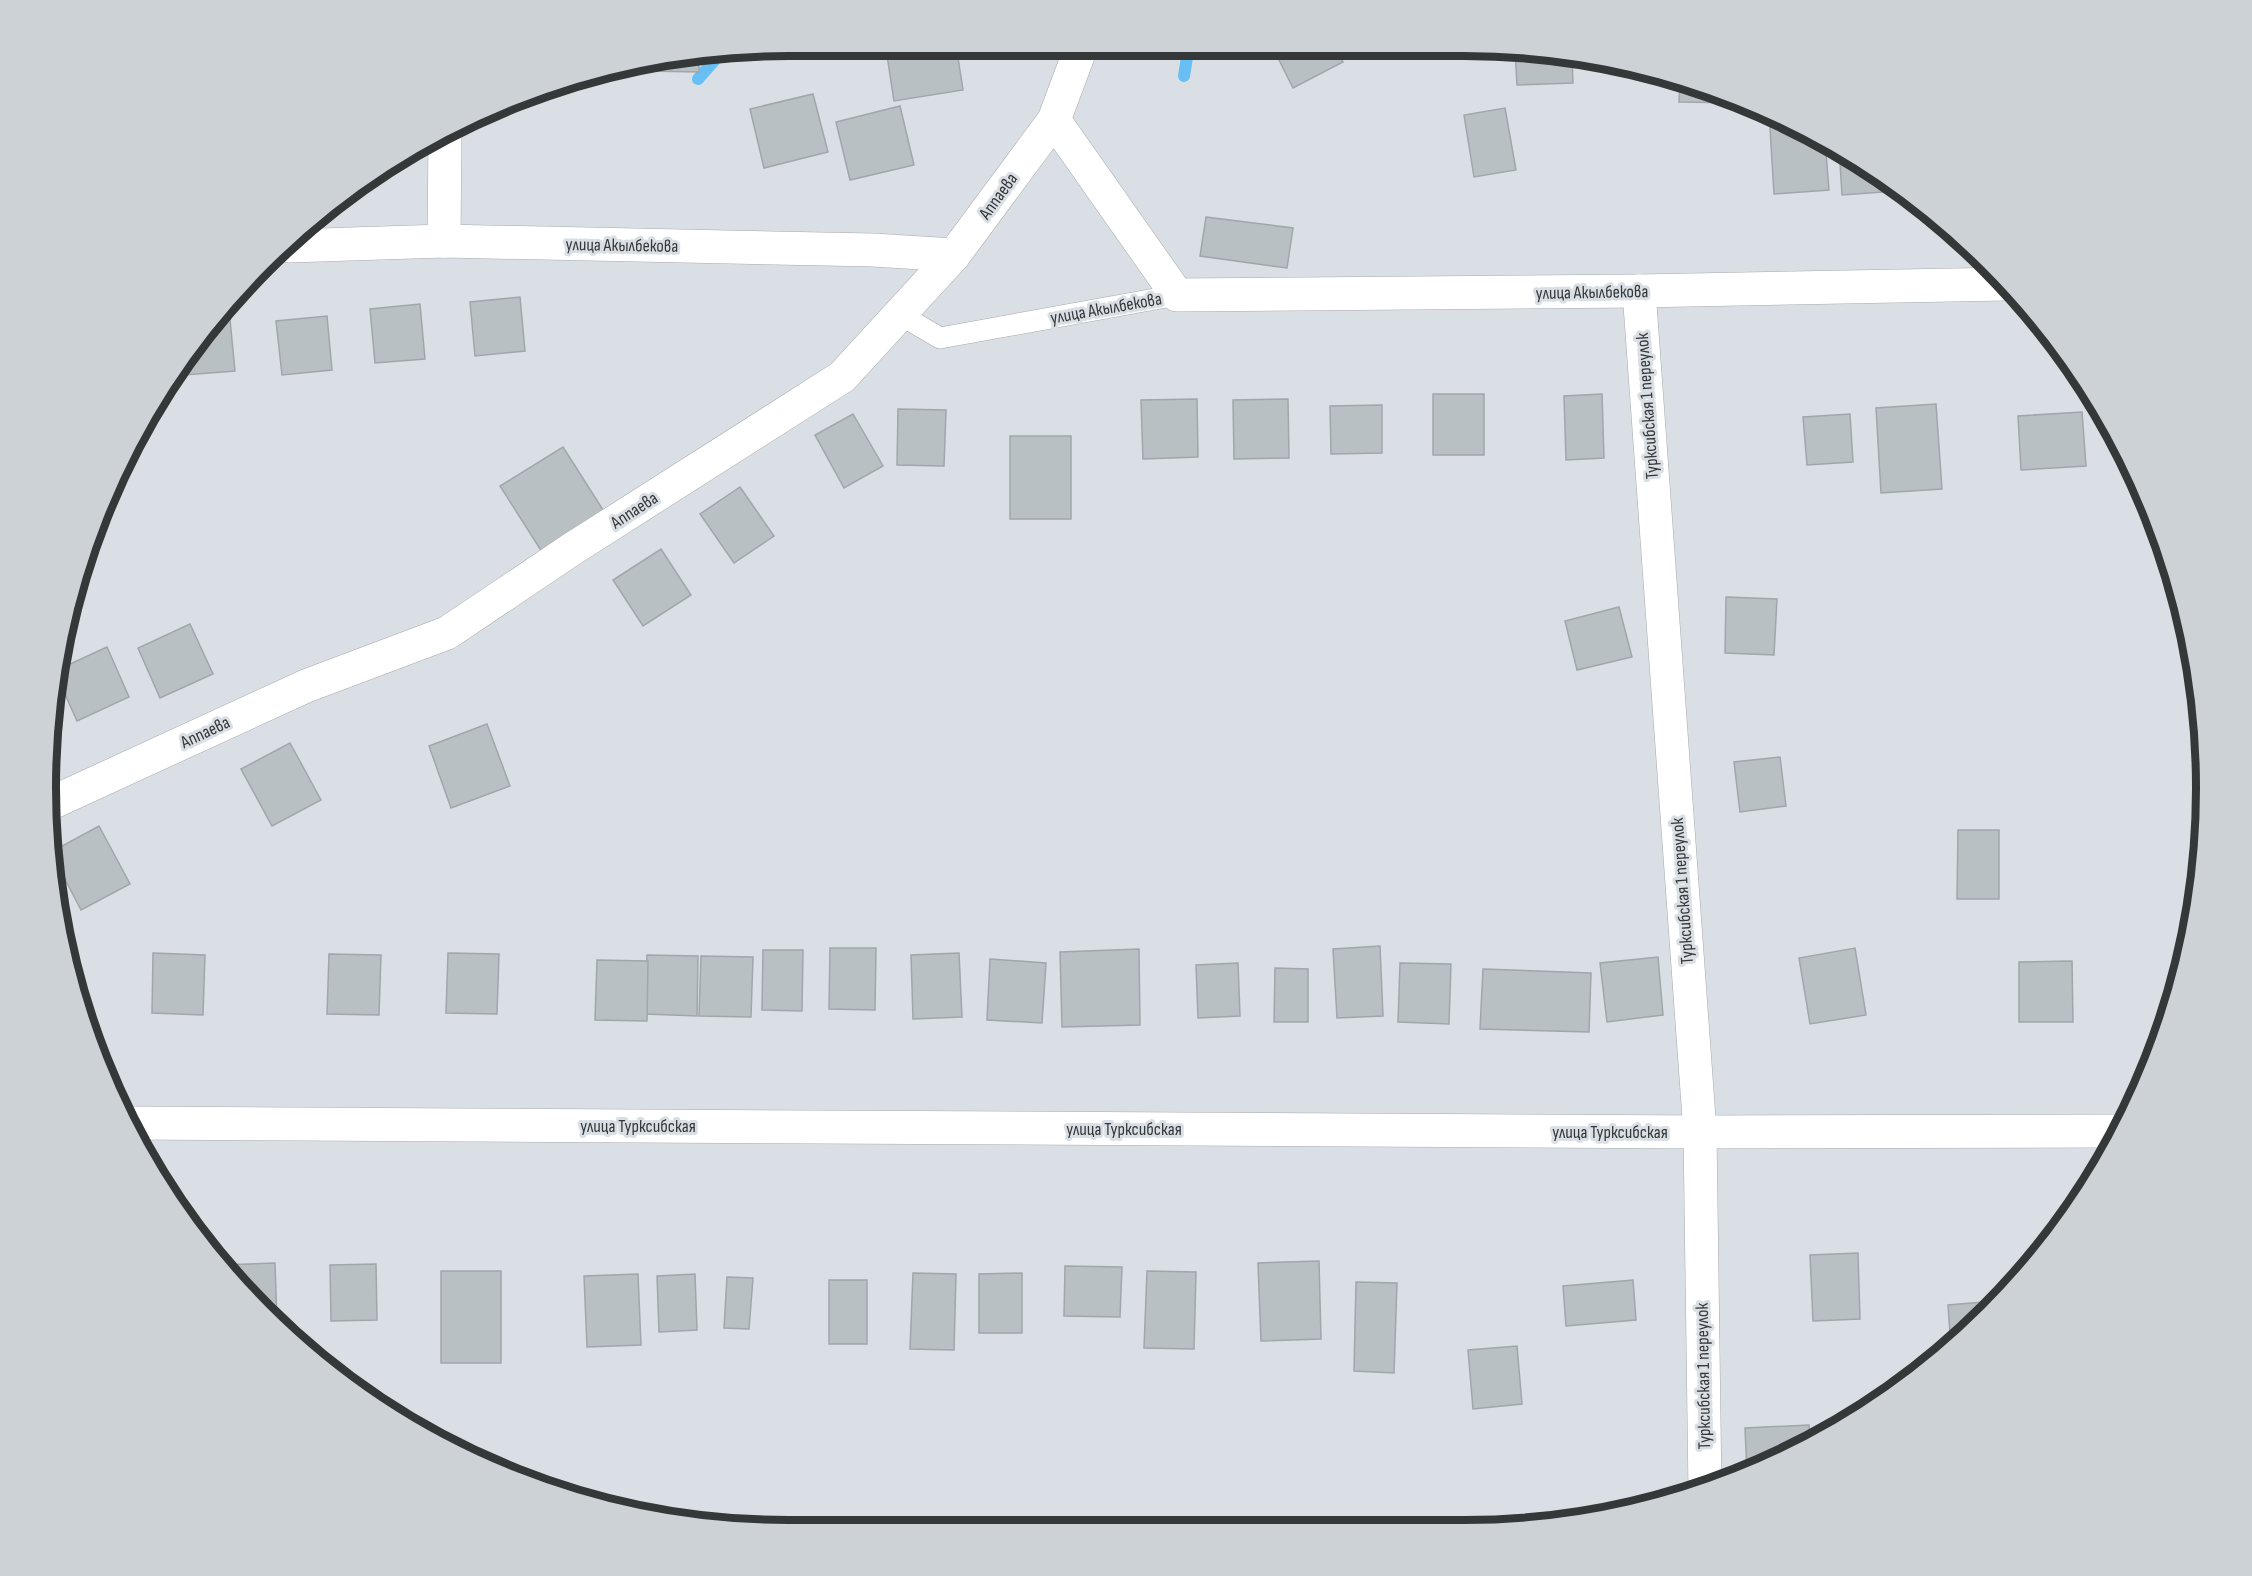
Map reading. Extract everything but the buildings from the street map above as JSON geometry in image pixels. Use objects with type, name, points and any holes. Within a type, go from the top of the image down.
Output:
[{"type":"street","name":"Аппаева","points":[[56,801],[306,686],[447,633],[572,549],[842,377],[954,255],[1054,120],[1078,56]]},
{"type":"street","name":"улица Акылбекова","points":[[1054,120],[1177,295],[1639,291],[1995,284]]},
{"type":"street","points":[[444,241],[445,141]]},
{"type":"street","name":"улица Акылбекова","points":[[296,246],[444,241],[873,250],[954,255]]},
{"type":"street","name":"Турксибская 1 переулок","points":[[1639,291],[1700,1132],[1705,1480]]},
{"type":"street","name":"улица Турксибская","points":[[137,1123],[1700,1132],[2111,1131]]},
{"type":"lane","name":"улица Акылбекова","points":[[899,314],[940,338],[1177,295]]},
{"type":"waterway","points":[[1184,76],[1187,56]]},
{"type":"waterway","points":[[698,79],[715,60]]}]
